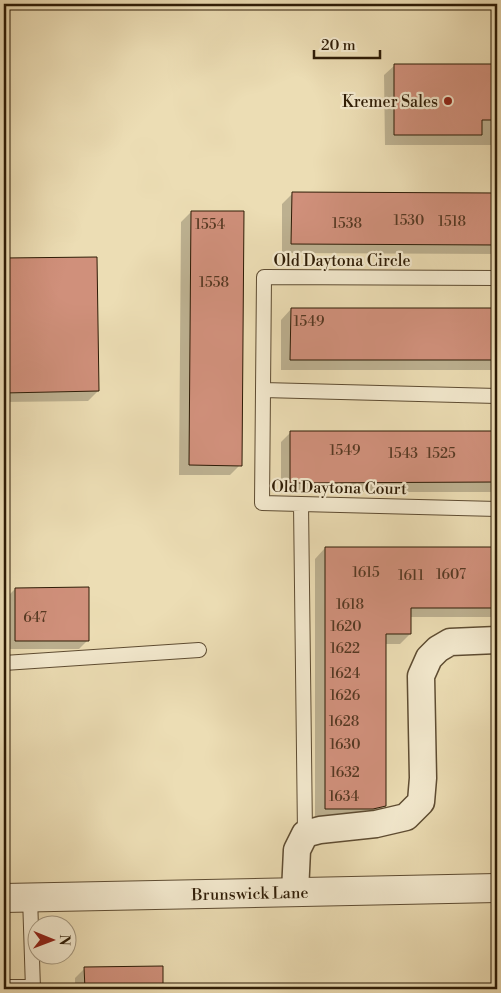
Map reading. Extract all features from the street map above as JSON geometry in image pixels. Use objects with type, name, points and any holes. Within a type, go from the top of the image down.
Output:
[{"type":"street","points":[[295,892],[297,850],[305,834],[320,830],[376,824],[406,817],[421,802],[424,778],[421,676],[429,658],[438,649],[450,642],[497,640]]},
{"type":"street","name":"Brunswick Lane","points":[[17,898],[497,888]]},
{"type":"lane","name":"Old Daytona Circle","points":[[263,390],[264,278],[497,278]]},
{"type":"lane","points":[[263,390],[497,396]]},
{"type":"lane","name":"Old Daytona Court","points":[[263,390],[262,503],[497,509]]},
{"type":"lane","points":[[301,504],[305,834]]},
{"type":"lane","points":[[4,663],[199,650]]},
{"type":"lane","points":[[4,987],[33,988],[17,898]]},
{"type":"building","points":[[394,64],[497,64],[497,120],[482,120],[482,135],[394,135]]},
{"type":"building","points":[[292,192],[497,193],[497,245],[291,244]]},
{"type":"building","points":[[191,211],[244,211],[242,466],[189,465]]},
{"type":"building","points":[[97,257],[99,391],[4,393],[4,258]]},
{"type":"building","points":[[291,308],[497,308],[497,360],[290,360]]},
{"type":"building","points":[[290,431],[497,431],[497,482],[290,483]]},
{"type":"building","points":[[325,547],[497,547],[497,608],[411,608],[411,634],[386,634],[386,806],[373,809],[325,809]]},
{"type":"building","points":[[89,587],[89,641],[15,641],[15,588]]},
{"type":"building","points":[[163,966],[163,989],[85,989],[84,967]]},
{"type":"place","name":"Kremer Sales","points":[[448,101]]}]
